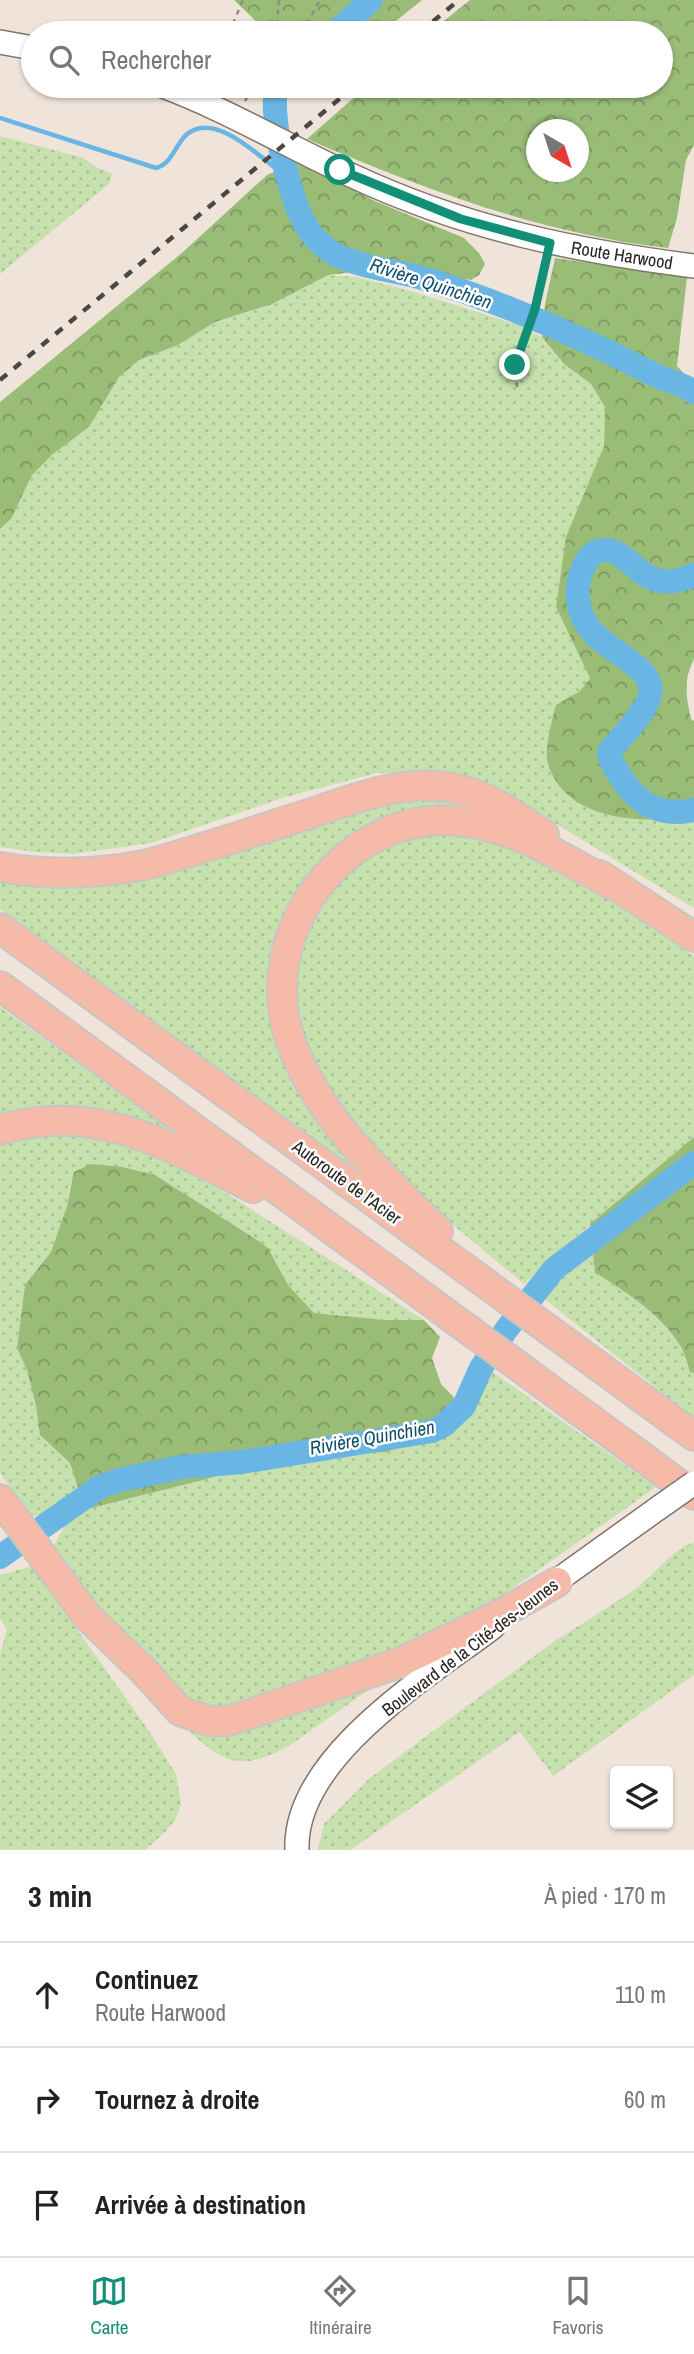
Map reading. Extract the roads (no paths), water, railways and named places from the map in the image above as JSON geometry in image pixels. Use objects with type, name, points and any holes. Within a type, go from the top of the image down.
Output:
[{"type":"highway","points":[[0,867],[52,873],[111,872],[179,855],[384,790],[429,785],[467,791],[485,798],[694,937]]},
{"type":"highway","points":[[507,1299],[371,1164],[338,1125],[294,1048],[286,1020],[283,983],[285,960],[305,904],[332,869],[346,855],[379,834],[421,821],[458,821],[496,828],[542,848],[615,886]]},
{"type":"highway","name":"Autoroute de l'Acier","points":[[0,928],[694,1436]]},
{"type":"highway","points":[[0,986],[694,1495]]},
{"type":"highway","points":[[0,1130],[52,1120],[116,1127],[176,1149],[324,1224]]},
{"type":"highway","points":[[0,1499],[87,1616],[144,1671],[180,1711],[209,1721],[244,1716],[379,1671],[497,1616],[556,1582]]},
{"type":"main road","points":[[0,42],[21,46]]},
{"type":"main road","name":"Route Harwood","points":[[194,98],[356,178],[442,212],[550,243],[694,266]]},
{"type":"main road","name":"Boulevard de la Cité-des-Jeunes","points":[[297,1850],[297,1830],[316,1783],[362,1729],[515,1610],[694,1482]]},
{"type":"waterway","name":"Rivière Quinchien","points":[[348,21],[371,0]]},
{"type":"waterway","name":"Rivière Quinchien","points":[[275,98],[278,135],[293,196],[305,224],[326,248],[347,260],[426,279],[512,310],[569,333],[694,392]]},
{"type":"waterway","points":[[0,118],[156,168],[169,159],[185,136],[197,129],[210,128],[239,140],[289,179]]},
{"type":"waterway","name":"Rivière Quinchien","points":[[694,575],[675,581],[660,581],[637,569],[619,554],[609,550],[598,551],[591,555],[584,565],[578,595],[581,613],[587,625],[606,644],[637,667],[650,685],[648,702],[609,752],[610,759],[626,784],[643,802],[665,811],[694,810]]},
{"type":"waterway","name":"Rivière Quinchien","points":[[0,1557],[101,1486],[120,1480],[181,1467],[242,1462],[432,1431],[444,1425],[464,1406],[481,1368],[506,1330],[554,1269],[694,1163]]},
{"type":"railway","points":[[434,21],[459,0]]},
{"type":"railway","points":[[0,380],[341,98]]}]
